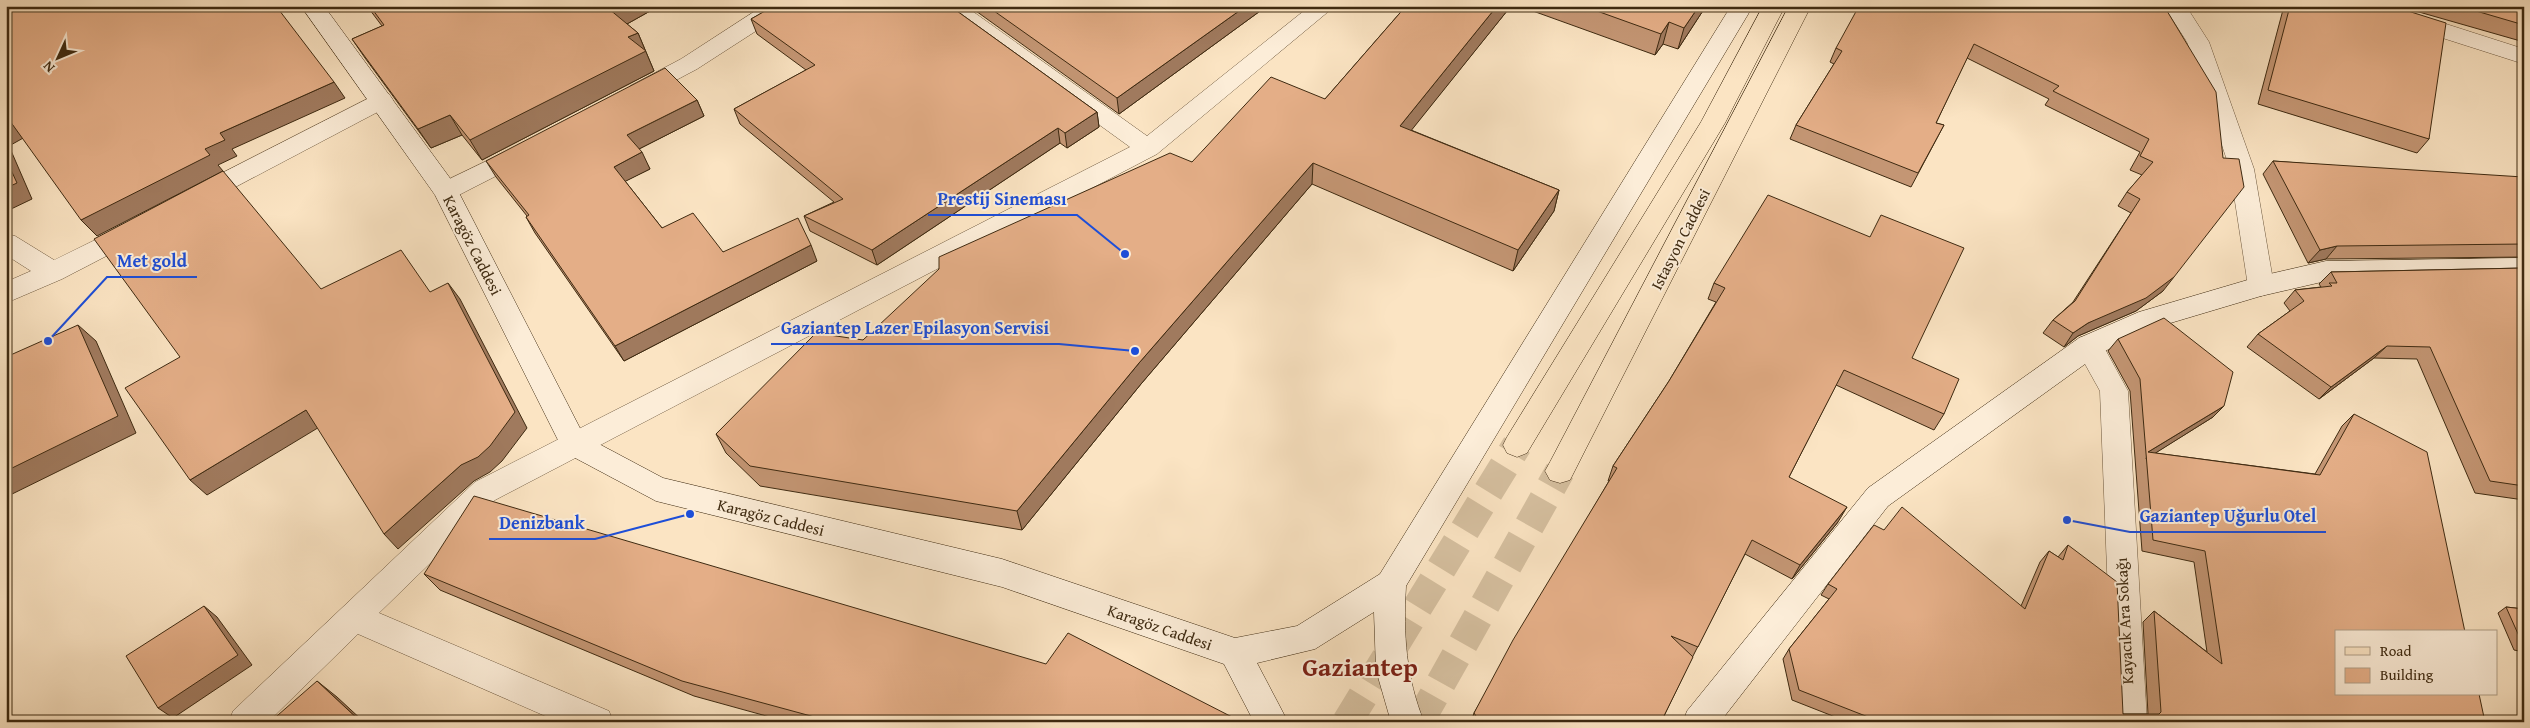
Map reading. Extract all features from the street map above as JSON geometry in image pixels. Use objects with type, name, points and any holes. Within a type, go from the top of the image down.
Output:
[{"type":"main road","points":[[1517,445],[1713,123],[1774,6]]},
{"type":"main road","name":"Istasyon Caddesi","points":[[1560,471],[1800,6]]},
{"type":"street","name":"Karagöz Caddesi","points":[[312,6],[446,191],[574,444],[656,490],[1002,573],[1235,653]]},
{"type":"street","points":[[623,99],[689,64],[779,6]]},
{"type":"street","points":[[950,6],[1148,148]]},
{"type":"street","points":[[245,722],[485,491],[1148,148],[1324,6]]},
{"type":"street","points":[[1272,722],[1235,653],[1304,638],[1391,584],[1742,6]]},
{"type":"street","points":[[2175,6],[2198,42],[2242,169],[2261,286]]},
{"type":"street","points":[[2366,6],[2431,17],[2524,57]]},
{"type":"street","points":[[6,293],[53,272],[381,100]]},
{"type":"street","points":[[446,191],[539,143]]},
{"type":"street","points":[[6,243],[53,272]]},
{"type":"street","points":[[1699,722],[1878,497],[2089,346],[2139,322],[2261,286],[2326,271],[2524,268]]},
{"type":"street","name":"Kayacık Ara Sokağı","points":[[2089,346],[2114,391],[2130,722]]},
{"type":"street","points":[[1391,584],[1387,648],[1399,702],[1408,722]]},
{"type":"street","points":[[354,617],[597,722]]},
{"type":"building","points":[[24,6],[276,6],[334,82],[220,133],[225,140],[205,149],[210,155],[81,220],[10,121],[6,123],[6,13]]},
{"type":"building","points":[[370,6],[615,6],[609,9],[638,33],[628,37],[646,51],[470,140],[450,115],[418,129],[352,39],[384,25]]},
{"type":"building","points":[[771,6],[950,6],[1097,112],[1065,133],[1058,128],[872,250],[804,216],[843,199],[734,109],[815,65],[751,19]]},
{"type":"building","points":[[987,6],[1246,6],[1117,98]]},
{"type":"building","points":[[1406,6],[1497,6],[1400,126],[1559,190],[1518,250],[1313,163],[1139,363],[1017,511],[750,466],[716,434],[816,333],[863,340],[939,269],[939,257],[1170,153],[1192,162],[1271,77],[1325,99]]},
{"type":"building","points":[[1583,6],[1699,6],[1684,28],[1669,22],[1661,34]]},
{"type":"building","points":[[1859,6],[2164,6],[2216,92],[2223,158],[2239,159],[2244,187],[2174,277],[2146,298],[2088,323],[2073,333],[2053,320],[2075,301],[2140,199],[2127,192],[2153,162],[2140,156],[2149,139],[2053,91],[2059,86],[1974,44],[1936,123],[1944,125],[1918,173],[1796,125],[1842,51],[1836,48]]},
{"type":"building","points":[[2290,6],[2392,6],[2446,23],[2429,139],[2268,90]]},
{"type":"building","points":[[2459,6],[2524,6],[2524,25]]},
{"type":"building","points":[[665,68],[697,100],[627,135],[642,152],[614,167],[662,228],[693,213],[723,252],[798,218],[811,245],[615,346],[526,217],[529,215],[486,161]]},
{"type":"building","points":[[6,159],[17,183],[6,188]]},
{"type":"building","points":[[2273,161],[2523,177],[2524,244],[2337,246],[2320,250]]},
{"type":"building","points":[[223,171],[321,289],[401,250],[430,292],[448,283],[515,412],[490,446],[478,457],[461,465],[384,534],[306,410],[190,480],[125,388],[180,357],[94,239]]},
{"type":"building","points":[[1768,195],[1870,237],[1881,215],[1964,248],[1912,358],[1959,379],[1944,414],[1844,370],[1789,477],[1847,507],[1800,565],[1752,540],[1698,647],[1671,636],[1693,657],[1661,722],[1480,722],[1474,713],[1513,640],[1617,468],[1613,466],[1669,381],[1725,288],[1714,283]]},
{"type":"building","points":[[2524,268],[2524,486],[2490,481],[2430,347],[2387,346],[2331,387],[2258,334],[2304,301],[2295,290],[2332,286],[2329,283],[2337,283],[2331,272]]},
{"type":"building","points":[[2164,318],[2233,372],[2224,406],[2148,452],[2320,475],[2354,414],[2427,452],[2465,630],[2335,630],[2335,696],[2479,696],[2485,722],[2221,722],[2205,718],[2206,722],[1881,722],[1799,690],[1789,649],[1837,589],[1828,584],[1874,525],[1884,530],[1902,507],[2025,609],[2049,551],[2063,560],[2068,545],[2117,582],[2123,714],[2159,714],[2161,712],[2154,611],[2222,664],[2205,551],[2153,540],[2140,379],[2118,339]]},
{"type":"building","points":[[78,325],[118,416],[6,471],[6,357]]},
{"type":"building","points":[[474,496],[1046,664],[1068,633],[1232,717],[1229,722],[833,722],[682,681],[424,574]]},
{"type":"building","points":[[204,606],[238,655],[158,708],[126,656]]},
{"type":"building","points":[[2506,607],[2524,609],[2524,645],[2523,645]]},
{"type":"building","points":[[317,681],[361,722],[270,722]]},
{"type":"tunnel","points":[[1347,722],[1517,445]]},
{"type":"tunnel","points":[[1419,722],[1560,471]]},
{"type":"place","name":"Prestij Sineması","points":[[1125,254]]},
{"type":"place","name":"Met gold","points":[[48,341]]},
{"type":"place","name":"Gaziantep Lazer Epilasyon Servisi","points":[[1135,351]]},
{"type":"place","name":"Denizbank","points":[[690,514]]},
{"type":"place","name":"Gaziantep Uğurlu Otel","points":[[2067,520]]},
{"type":"district","name":"Gaziantep","points":[[1360,667]]}]
